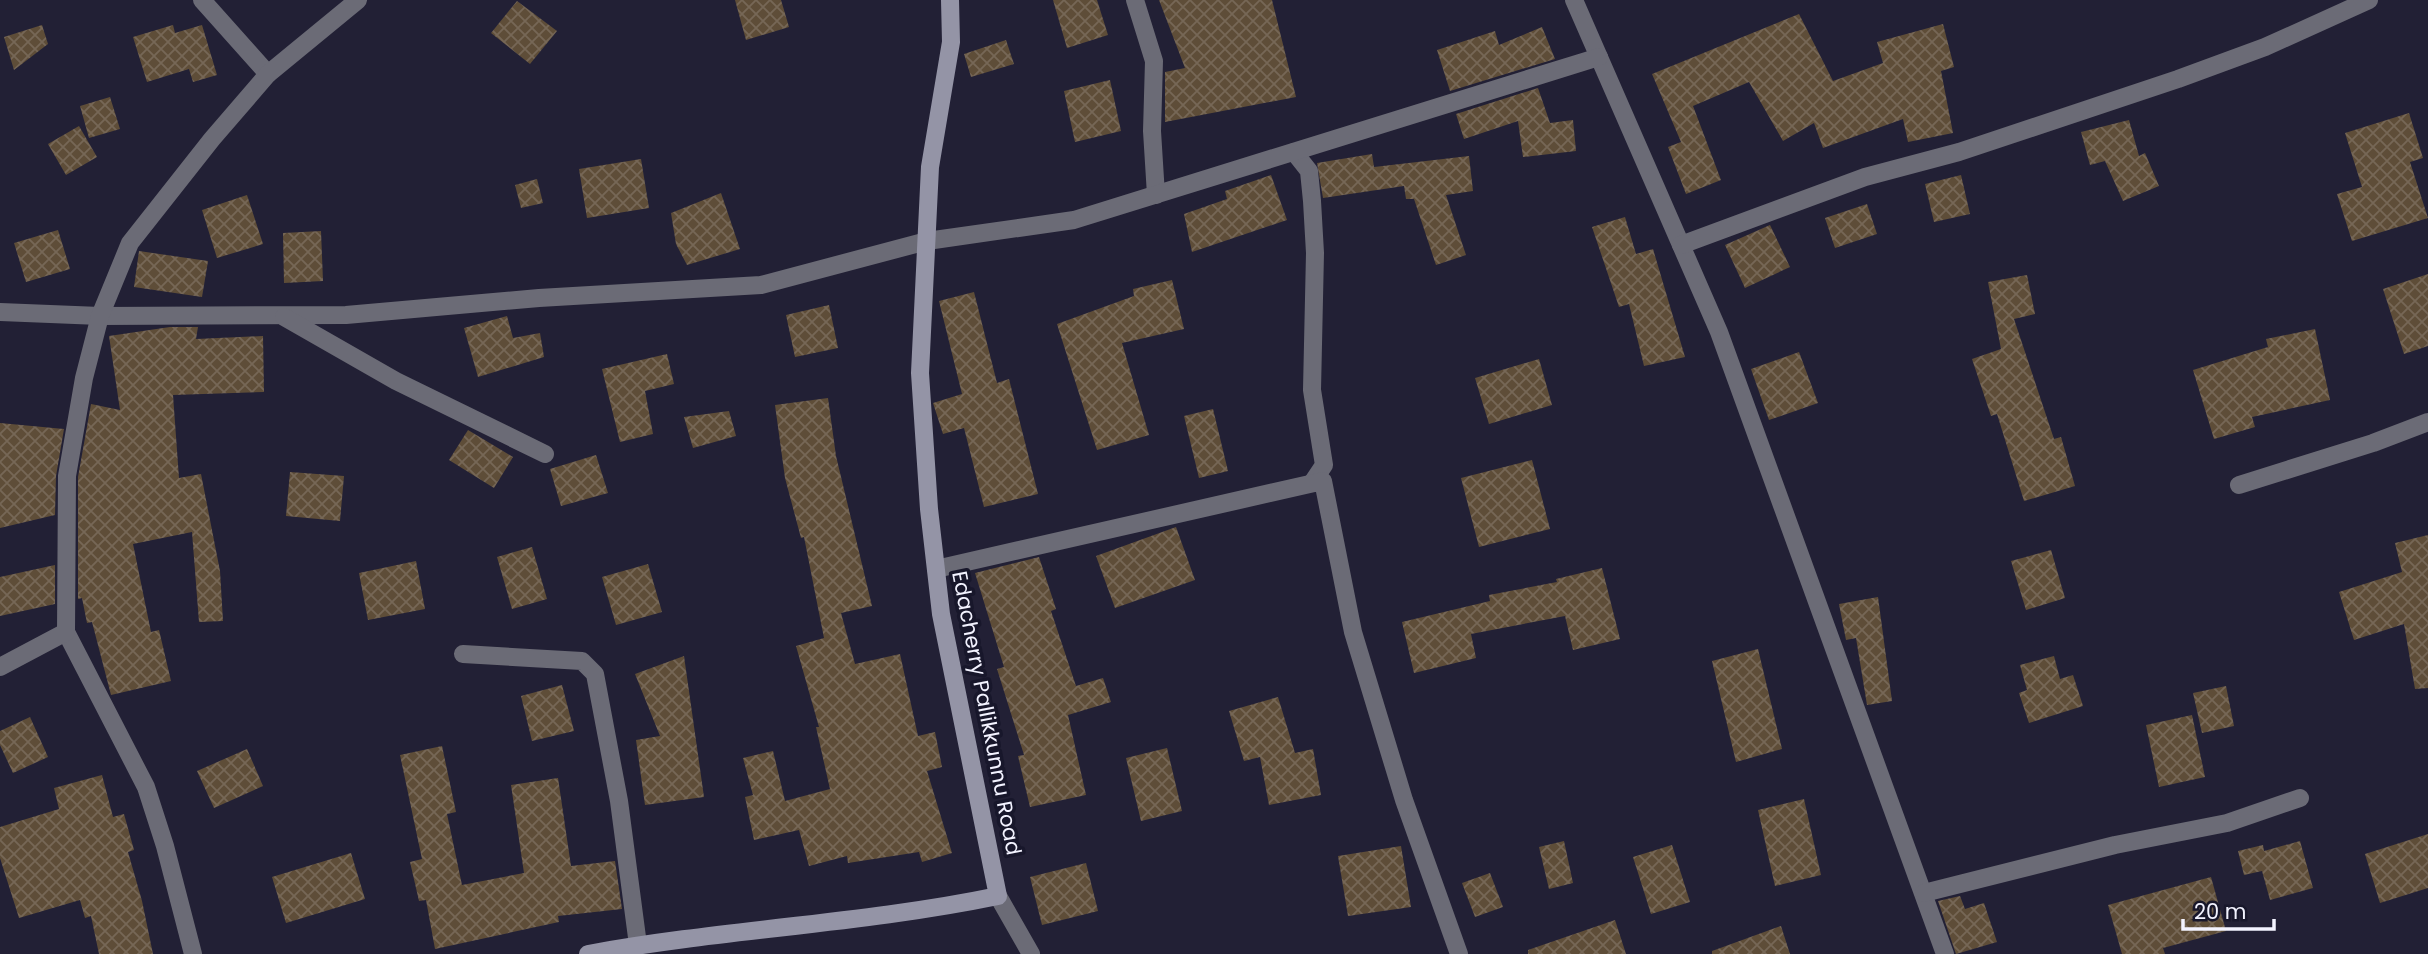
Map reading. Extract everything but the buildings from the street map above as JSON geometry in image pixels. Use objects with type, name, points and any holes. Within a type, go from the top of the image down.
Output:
[{"type":"main road","name":"Edacherry Pallikkunnu Road","points":[[950,0],[951,41],[930,167],[920,373],[936,569],[962,724],[998,896]]},
{"type":"main road","points":[[588,954],[638,944],[927,910],[998,896]]},
{"type":"street","points":[[202,0],[268,74]]},
{"type":"street","points":[[193,954],[165,846],[146,788],[66,632],[67,476],[84,378],[100,316],[130,243],[268,74],[358,0]]},
{"type":"street","points":[[1135,0],[1154,61],[1152,131],[1156,195]]},
{"type":"street","points":[[1574,0],[1719,332],[1945,954]]},
{"type":"street","points":[[1681,245],[1865,177],[2036,128],[2178,79],[2277,42],[2369,0]]},
{"type":"street","points":[[0,312],[100,316],[345,315],[539,298],[761,285],[927,240],[1074,220],[1599,57]]},
{"type":"street","points":[[1294,152],[1309,171],[1315,253],[1312,390],[1324,465],[1312,483]]},
{"type":"street","points":[[281,315],[396,381],[545,454]]},
{"type":"street","points":[[2239,485],[2373,443],[2428,422]]},
{"type":"street","points":[[936,569],[1323,481],[1353,632],[1404,800],[1459,954]]},
{"type":"street","points":[[0,667],[66,632]]},
{"type":"street","points":[[463,654],[582,661],[595,674],[620,801],[638,944]]},
{"type":"street","points":[[1924,893],[2115,845],[2227,823],[2300,798]]},
{"type":"street","points":[[998,896],[1031,954]]}]
